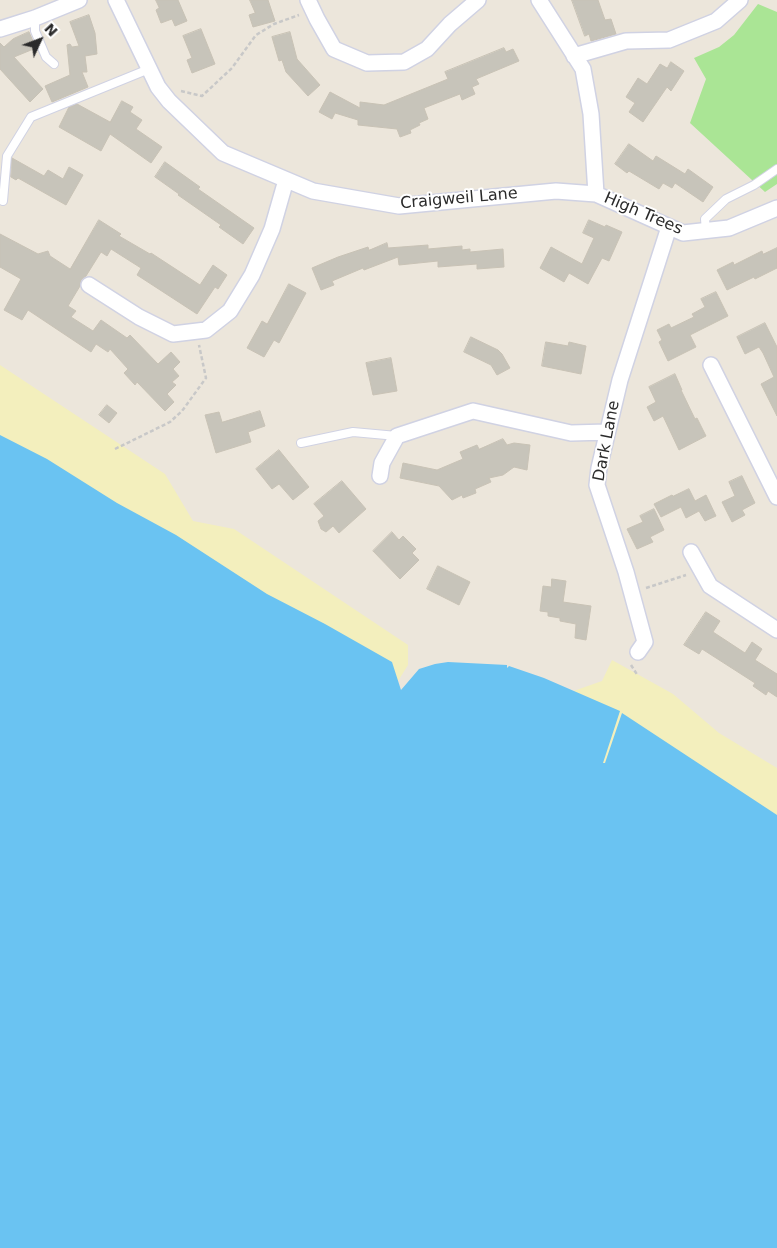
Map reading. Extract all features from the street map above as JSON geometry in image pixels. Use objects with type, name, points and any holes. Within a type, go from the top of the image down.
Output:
[{"type":"street","points":[[0,30],[79,0]]},
{"type":"street","name":"Craigweil Lane","points":[[116,0],[158,87],[169,101],[223,153],[313,191],[400,206],[556,191],[596,194]]},
{"type":"street","points":[[310,5],[334,49],[367,63],[404,62],[427,49],[450,24],[478,0]]},
{"type":"street","points":[[540,0],[583,69],[592,114],[596,194]]},
{"type":"street","points":[[574,56],[626,41],[669,40],[716,21],[740,0]]},
{"type":"street","points":[[89,285],[139,317],[173,334],[206,330],[230,312],[252,275],[272,229],[286,180]]},
{"type":"street","name":"High Trees","points":[[596,194],[683,234],[729,228],[777,208]]},
{"type":"street","name":"Dark Lane","points":[[638,652],[646,642],[632,592],[597,486],[599,468],[620,380],[669,227]]},
{"type":"street","points":[[711,365],[777,497]]},
{"type":"street","points":[[380,476],[382,463],[397,436],[473,411],[571,433],[607,432]]},
{"type":"street","points":[[691,552],[710,586],[777,630]]},
{"type":"lane","points":[[35,18],[35,31],[46,57],[54,64]]},
{"type":"lane","points":[[3,201],[7,156],[31,117],[149,69]]},
{"type":"lane","points":[[706,231],[705,219],[726,199],[754,185],[777,169]]},
{"type":"lane","points":[[301,442],[353,432],[397,436]]},
{"type":"path","points":[[169,101],[179,90],[202,96],[232,68],[256,35],[310,5]]},
{"type":"path","points":[[116,449],[170,422],[182,411],[206,378],[196,331]]},
{"type":"path","points":[[632,592],[701,570]]},
{"type":"green space","points":[[758,4],[777,12],[777,184],[765,192],[690,123],[706,79],[694,58],[719,47],[734,35]]},
{"type":"sand","points":[[0,365],[165,474],[193,521],[234,529],[408,645],[408,665],[380,710],[565,694],[602,681],[612,660],[673,694],[719,733],[777,768],[777,929],[0,510]]},
{"type":"water","points":[[0,435],[47,459],[117,503],[176,535],[267,594],[392,662],[401,690],[419,669],[435,664],[448,662],[507,665],[507,668],[509,666],[544,678],[620,711],[603,763],[605,763],[622,713],[777,815],[777,1248],[0,1248]]},
{"type":"building","points":[[156,0],[178,0],[187,21],[175,26],[172,19],[161,23],[156,10],[159,8]]},
{"type":"building","points":[[250,0],[268,0],[275,21],[253,27],[249,15],[255,13]]},
{"type":"building","points":[[572,0],[598,0],[605,20],[611,19],[616,34],[591,41],[589,34],[585,36]]},
{"type":"building","points":[[89,15],[95,33],[97,54],[85,56],[87,72],[82,72],[88,87],[52,102],[45,86],[70,75],[67,45],[70,44],[72,47],[79,46],[70,22]]},
{"type":"building","points":[[201,29],[215,64],[192,73],[187,60],[192,58],[183,36]]},
{"type":"building","points":[[29,32],[36,48],[14,57],[43,89],[30,102],[0,69],[0,43],[4,47],[13,39]]},
{"type":"building","points":[[290,32],[297,59],[320,85],[308,96],[286,72],[282,60],[279,61],[272,37]]},
{"type":"building","points":[[504,48],[506,52],[513,49],[519,61],[476,79],[479,84],[472,87],[475,94],[462,100],[460,94],[424,108],[428,119],[410,130],[411,133],[400,137],[397,129],[358,125],[358,120],[335,113],[332,119],[319,112],[330,92],[360,108],[360,102],[384,105],[448,79],[445,72]]},
{"type":"building","points":[[671,62],[684,71],[671,91],[667,87],[643,122],[629,112],[635,103],[626,97],[638,78],[647,84],[660,64],[667,68]]},
{"type":"building","points":[[122,101],[133,107],[130,112],[142,120],[136,129],[162,147],[151,163],[110,134],[101,151],[59,127],[69,107],[77,104],[110,122]]},
{"type":"building","points":[[629,144],[653,161],[656,156],[685,174],[688,169],[713,187],[703,202],[675,183],[672,188],[663,183],[659,189],[629,171],[627,173],[615,164]]},
{"type":"building","points":[[12,158],[44,176],[48,170],[63,179],[69,167],[83,175],[66,205],[18,178],[16,180],[11,177]]},
{"type":"building","points":[[165,162],[200,187],[198,189],[254,228],[243,244],[219,227],[221,225],[155,177]]},
{"type":"building","points":[[99,220],[121,234],[119,236],[151,253],[200,285],[213,265],[227,275],[218,289],[215,287],[197,314],[137,275],[141,268],[111,249],[107,256],[101,252],[86,276],[81,280],[80,286],[68,306],[76,311],[71,317],[93,331],[101,320],[127,338],[130,335],[158,364],[171,352],[180,362],[173,369],[179,376],[172,382],[176,385],[167,394],[174,402],[165,411],[137,382],[135,385],[124,373],[128,369],[110,349],[108,352],[96,344],[91,352],[28,310],[22,320],[4,310],[21,279],[0,267],[0,234],[38,254],[48,251],[50,256],[70,269]]},
{"type":"building","points":[[589,220],[622,232],[609,261],[602,258],[588,284],[569,273],[564,282],[540,268],[551,247],[582,264],[594,238],[583,233]]},
{"type":"building","points":[[387,243],[388,248],[428,245],[428,249],[462,246],[462,250],[470,249],[470,252],[503,249],[504,267],[477,269],[477,264],[438,267],[438,261],[399,265],[398,257],[364,270],[363,268],[332,281],[334,285],[321,290],[312,268],[368,247],[369,250]]},
{"type":"building","points":[[777,248],[777,268],[727,290],[717,270],[733,262],[734,265],[762,251],[763,254]]},
{"type":"building","points":[[289,284],[306,293],[279,343],[274,340],[264,357],[247,348],[262,321],[267,324]]},
{"type":"building","points":[[716,292],[728,316],[690,335],[696,347],[668,361],[659,342],[662,340],[657,330],[669,324],[671,328],[694,317],[692,314],[705,307],[701,299]]},
{"type":"building","points":[[765,323],[777,347],[777,416],[761,384],[774,377],[763,353],[759,347],[745,354],[737,337]]},
{"type":"building","points":[[471,337],[498,350],[510,368],[497,375],[491,365],[464,352]]},
{"type":"building","points":[[546,342],[568,346],[569,342],[586,346],[581,374],[542,366]]},
{"type":"building","points":[[391,358],[397,391],[373,395],[366,363]]},
{"type":"building","points":[[675,374],[695,419],[697,418],[706,436],[679,450],[663,416],[654,421],[647,407],[656,402],[649,387]]},
{"type":"building","points":[[107,405],[117,413],[109,423],[99,415]]},
{"type":"building","points":[[260,411],[265,426],[248,432],[251,442],[216,453],[205,415],[219,412],[222,422]]},
{"type":"building","points":[[503,439],[507,445],[514,443],[530,445],[527,470],[514,467],[503,475],[489,478],[491,482],[475,489],[476,493],[463,498],[462,495],[452,500],[439,486],[400,478],[403,463],[437,470],[463,459],[460,452],[477,445],[479,449]]},
{"type":"building","points":[[279,450],[309,487],[293,500],[279,484],[272,489],[256,469]]},
{"type":"building","points":[[742,476],[755,503],[742,510],[745,515],[732,522],[722,502],[735,496],[729,482]]},
{"type":"building","points":[[342,481],[366,509],[339,533],[333,526],[326,532],[321,529],[318,521],[324,516],[314,504]]},
{"type":"building","points":[[689,489],[695,501],[706,495],[716,516],[705,521],[699,511],[686,518],[681,507],[661,517],[654,504]]},
{"type":"building","points":[[654,509],[664,530],[650,537],[653,542],[637,549],[627,529],[643,522],[640,516]]},
{"type":"building","points":[[392,532],[399,540],[403,536],[416,549],[412,553],[419,560],[400,579],[373,551]]},
{"type":"building","points":[[438,566],[470,582],[459,605],[427,589]]},
{"type":"building","points":[[552,579],[566,581],[563,602],[591,606],[586,640],[575,638],[576,624],[560,621],[560,618],[548,616],[548,612],[540,611],[543,586],[551,587]]},
{"type":"building","points":[[706,612],[720,621],[713,632],[745,653],[752,642],[762,649],[755,660],[777,674],[777,697],[768,691],[766,695],[753,686],[755,683],[702,649],[699,654],[684,645]]}]
